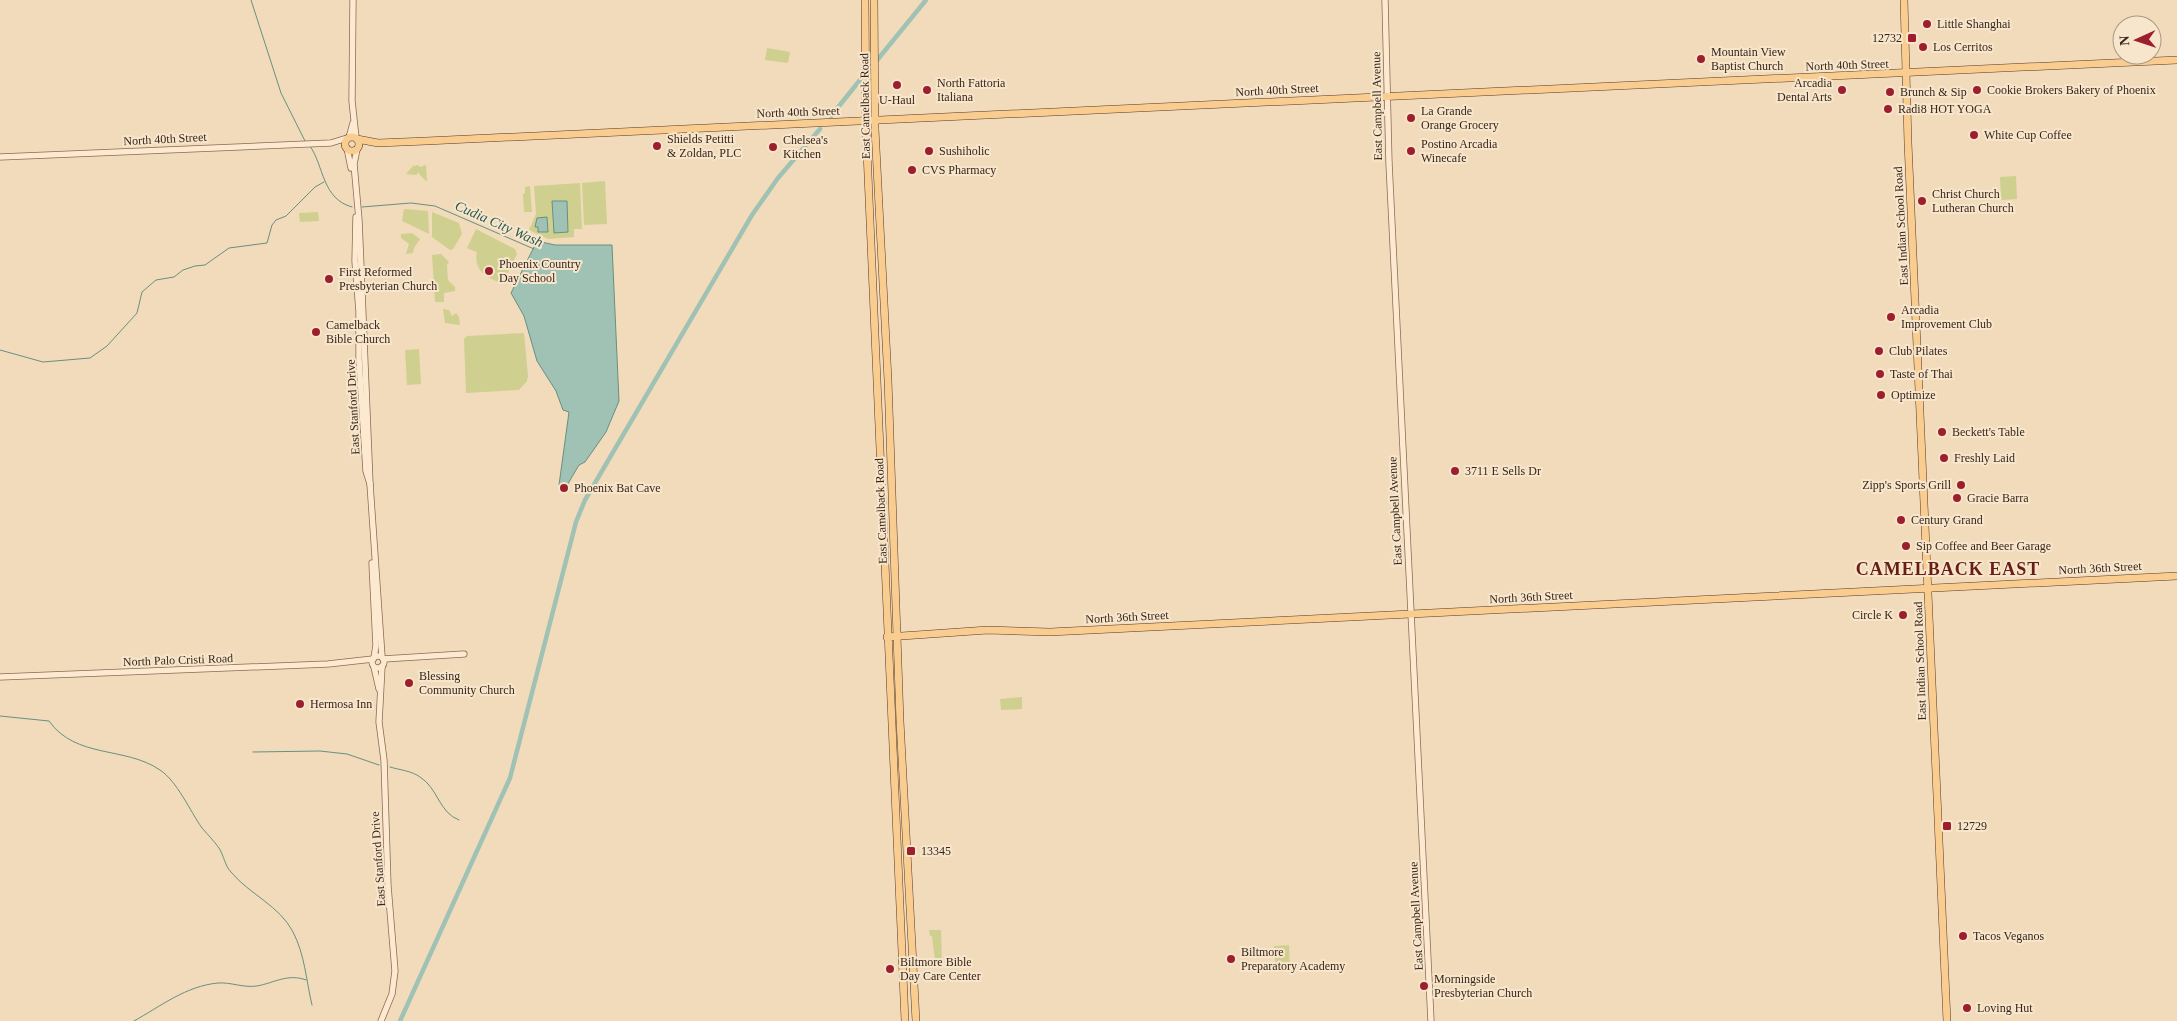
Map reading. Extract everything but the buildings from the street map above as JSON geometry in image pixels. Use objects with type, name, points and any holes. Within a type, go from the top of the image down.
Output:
[{"type":"main road","name":"East Camelback Road","points":[[865,0],[866,120],[905,1021]]},
{"type":"main road","name":"East Camelback Road","points":[[874,0],[875,120],[896,636],[916,1021]]},
{"type":"main road","name":"East Indian School Road","points":[[1904,0],[1905,73],[1946,1021]]},
{"type":"main road","name":"North 40th Street","points":[[354,141],[378,142],[815,123],[2177,60]]},
{"type":"main road","points":[[346,148],[354,141]]},
{"type":"main road","points":[[871,239],[881,239]]},
{"type":"main road","name":"North 36th Street","points":[[887,637],[959,631],[1050,632],[2177,576]]},
{"type":"main road","points":[[893,768],[902,768]]},
{"type":"main road","points":[[903,991],[914,991]]},
{"type":"street","name":"East Stanford Drive","points":[[353,0],[354,164],[359,220],[370,484],[383,662],[380,694],[388,886],[395,971],[392,994],[381,1021]]},
{"type":"street","name":"East Campbell Avenue","points":[[1385,0],[1386,97],[1431,1021]]},
{"type":"street","name":"North 40th Street","points":[[0,157],[354,141]]},
{"type":"street","name":"North 40th Street","points":[[331,143],[346,148]]},
{"type":"street","name":"East Stanford Drive","points":[[346,148],[356,203],[354,262],[359,311],[366,471],[367,481],[370,484]]},
{"type":"street","name":"East Stanford Drive","points":[[374,546],[372,587],[376,645],[374,662],[380,694]]},
{"type":"street","points":[[374,662],[464,654]]},
{"type":"street","points":[[374,662],[383,662]]},
{"type":"street","name":"North Palo Cristi Road","points":[[0,677],[374,662]]},
{"type":"green space","points":[[767,48],[790,52],[788,63],[765,60]]},
{"type":"green space","points":[[418,165],[420,167],[426,165],[427,182],[419,172],[416,175],[406,174],[413,166]]},
{"type":"green space","points":[[2016,176],[2017,199],[2001,200],[2000,177]]},
{"type":"green space","points":[[605,181],[607,224],[584,225],[582,183]]},
{"type":"green space","points":[[580,183],[582,229],[574,229],[574,237],[548,239],[529,230],[536,214],[534,186]]},
{"type":"green space","points":[[530,186],[532,212],[524,212],[523,194],[525,193],[525,187]]},
{"type":"green space","points":[[404,209],[428,211],[429,234],[402,221]]},
{"type":"green space","points":[[318,212],[319,221],[300,222],[299,213]]},
{"type":"green space","points":[[432,212],[459,223],[462,234],[453,249],[450,250],[432,237]]},
{"type":"green space","points":[[476,229],[515,249],[517,254],[503,284],[491,279],[482,272],[477,263],[477,250],[476,252],[467,248]]},
{"type":"green space","points":[[412,233],[420,239],[413,253],[406,254],[409,244],[401,238],[401,234]]},
{"type":"green space","points":[[441,254],[449,262],[447,265],[448,280],[455,287],[455,291],[444,293],[444,302],[435,302],[432,255]]},
{"type":"green space","points":[[443,309],[449,310],[452,316],[456,313],[459,317],[460,325],[445,323]]},
{"type":"green space","points":[[524,333],[528,376],[527,381],[519,390],[466,393],[464,339],[467,336]]},
{"type":"green space","points":[[419,349],[421,384],[407,385],[405,350]]},
{"type":"green space","points":[[1022,697],[1022,709],[1001,710],[1000,699]]},
{"type":"green space","points":[[929,930],[941,930],[942,966],[932,967],[931,962],[935,961],[932,936],[930,936]]},
{"type":"green space","points":[[1289,945],[1290,972],[1276,972],[1274,946]]},
{"type":"shaded area","points":[[552,201],[567,201],[568,232],[554,233]]},
{"type":"shaded area","points":[[547,217],[548,232],[538,232],[538,227],[535,227],[537,218]]},
{"type":"shaded area","points":[[537,241],[555,245],[612,245],[619,401],[606,432],[585,462],[579,465],[566,487],[559,485],[569,412],[563,410],[556,391],[537,361],[524,316],[511,293]]},
{"type":"waterway","name":"Cudia City Wash","points":[[251,0],[281,93],[305,141]]},
{"type":"waterway","points":[[865,75],[926,0]]},
{"type":"waterway","points":[[831,116],[860,80]]},
{"type":"waterway","points":[[400,1021],[510,778],[576,522],[585,500],[752,215],[778,178],[820,129]]},
{"type":"waterway","name":"Cudia City Wash","points":[[310,146],[329,189],[342,203],[352,207]]},
{"type":"waterway","points":[[0,350],[43,362],[90,358],[107,346],[137,313],[142,292],[156,280],[174,277],[183,270],[205,265],[229,248],[267,243],[272,225],[276,220],[286,216],[315,187],[324,182]]},
{"type":"waterway","name":"Cudia City Wash","points":[[362,207],[411,203],[435,206],[534,249]]},
{"type":"waterway","points":[[0,716],[49,721],[60,733],[73,741],[87,747],[146,763],[166,775],[178,789],[202,828],[219,848],[229,870],[246,887],[272,907],[293,932],[305,968],[312,1005]]},
{"type":"waterway","points":[[253,752],[320,751],[347,754],[379,765]]},
{"type":"waterway","points":[[390,767],[410,772],[420,777],[431,787],[447,812],[459,820]]},
{"type":"waterway","points":[[134,1021],[174,997],[206,985],[223,983],[257,986],[287,978],[306,980]]},
{"type":"place","name":"Little Shanghai","points":[[1927,24]]},
{"type":"place","name":"12732","points":[[1912,38]]},
{"type":"place","name":"Los Cerritos","points":[[1923,47]]},
{"type":"place","name":"Mountain View Baptist Church","points":[[1701,59]]},
{"type":"place","name":"U-Haul","points":[[897,85]]},
{"type":"place","name":"North Fattoria Italiana","points":[[927,90]]},
{"type":"place","name":"Arcadia Dental Arts","points":[[1842,90]]},
{"type":"place","name":"Cookie Brokers Bakery of Phoenix","points":[[1977,90]]},
{"type":"place","name":"Brunch & Sip","points":[[1890,92]]},
{"type":"place","name":"Radi8 HOT YOGA","points":[[1888,109]]},
{"type":"place","name":"La Grande Orange Grocery","points":[[1411,118]]},
{"type":"place","name":"White Cup Coffee","points":[[1974,135]]},
{"type":"place","name":"Shields Petitti & Zoldan, PLC","points":[[657,146]]},
{"type":"place","name":"Chelsea's Kitchen","points":[[773,147]]},
{"type":"place","name":"Sushiholic","points":[[929,151]]},
{"type":"place","name":"Postino Arcadia Winecafe","points":[[1411,151]]},
{"type":"place","name":"CVS Pharmacy","points":[[912,170]]},
{"type":"place","name":"Christ Church Lutheran Church","points":[[1922,201]]},
{"type":"place","name":"Phoenix Country Day School","points":[[489,271]]},
{"type":"place","name":"First Reformed Presbyterian Church","points":[[329,279]]},
{"type":"place","name":"Arcadia Improvement Club","points":[[1891,317]]},
{"type":"place","name":"Camelback Bible Church","points":[[316,332]]},
{"type":"place","name":"Club Pilates","points":[[1879,351]]},
{"type":"place","name":"Taste of Thai","points":[[1880,374]]},
{"type":"place","name":"Optimize","points":[[1881,395]]},
{"type":"place","name":"Beckett's Table","points":[[1942,432]]},
{"type":"place","name":"Freshly Laid","points":[[1944,458]]},
{"type":"place","name":"3711 E Sells Dr","points":[[1455,471]]},
{"type":"place","name":"Zipp's Sports Grill","points":[[1961,485]]},
{"type":"place","name":"Phoenix Bat Cave","points":[[564,488]]},
{"type":"place","name":"Gracie Barra","points":[[1957,498]]},
{"type":"place","name":"Century Grand","points":[[1901,520]]},
{"type":"place","name":"Sip Coffee and Beer Garage","points":[[1906,546]]},
{"type":"place","name":"Circle K","points":[[1903,615]]},
{"type":"place","name":"Blessing Community Church","points":[[409,683]]},
{"type":"place","name":"Hermosa Inn","points":[[300,704]]},
{"type":"place","name":"12729","points":[[1947,826]]},
{"type":"place","name":"13345","points":[[911,851]]},
{"type":"place","name":"Tacos Veganos","points":[[1963,936]]},
{"type":"place","name":"Biltmore Preparatory Academy","points":[[1231,959]]},
{"type":"place","name":"Biltmore Bible Day Care Center","points":[[890,969]]},
{"type":"place","name":"Morningside Presbyterian Church","points":[[1424,986]]},
{"type":"place","name":"Loving Hut","points":[[1967,1008]]},
{"type":"district","name":"CAMELBACK EAST","points":[[1948,569]]}]
